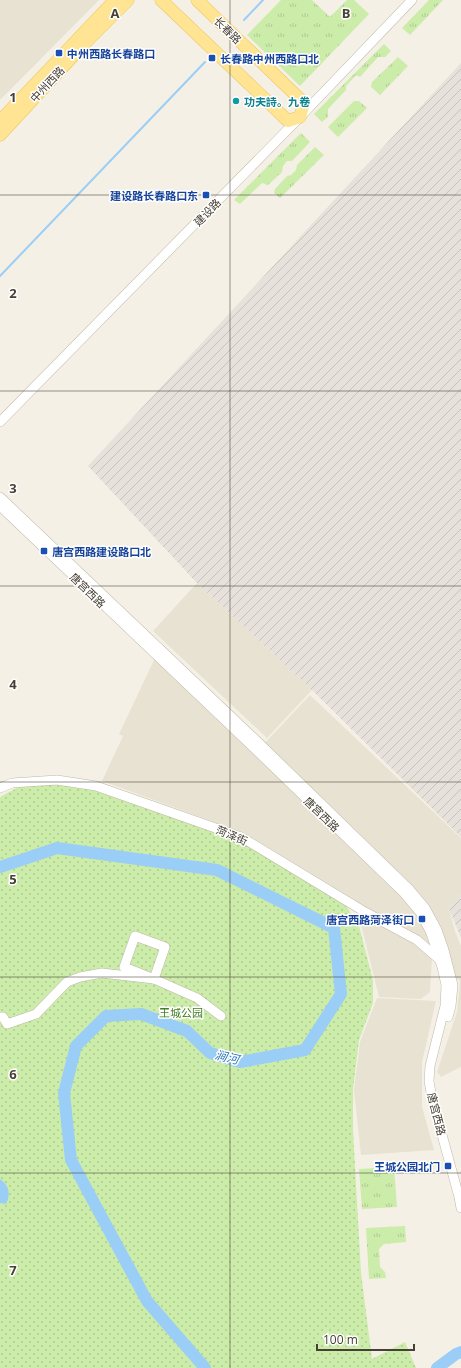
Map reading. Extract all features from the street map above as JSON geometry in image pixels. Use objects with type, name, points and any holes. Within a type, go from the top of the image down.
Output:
[{"type":"main road","name":"中州西路","points":[[0,121],[116,0]]},
{"type":"main road","name":"中州西路","points":[[0,135],[86,42],[128,0]]},
{"type":"main road","points":[[160,0],[288,120],[300,117],[304,103]]},
{"type":"main road","name":"长春路","points":[[197,0],[304,103]]},
{"type":"street","name":"建设路","points":[[0,414],[404,0]]},
{"type":"street","name":"建设路","points":[[0,422],[300,117],[412,0]]},
{"type":"street","name":"唐宫西路","points":[[0,497],[264,748],[409,889],[425,908],[437,930],[453,985],[451,1006],[434,1068],[433,1082],[436,1098],[461,1184]]},
{"type":"street","name":"唐宫西路","points":[[0,506],[254,748],[404,893],[420,912],[431,933],[446,985],[445,1006],[430,1066],[429,1081],[432,1098],[461,1208]]},
{"type":"street","name":"菏泽街","points":[[0,788],[12,784],[57,780],[96,786],[241,837],[365,912],[417,940],[440,960]]},
{"type":"street","points":[[154,979],[165,948],[135,936],[124,967],[197,998],[221,1016]]},
{"type":"street","points":[[0,1017],[3,1016],[7,1024],[36,1014],[67,982],[80,977],[102,973],[154,979]]},
{"type":"shaded area","points":[[0,0],[99,0],[0,100]]},
{"type":"shaded area","points":[[461,63],[461,837],[312,690],[197,583],[88,466]]},
{"type":"shaded area","points":[[197,583],[312,690],[267,738],[153,631]]},
{"type":"shaded area","points":[[156,656],[261,747],[310,695],[461,838],[461,895],[449,909],[461,946],[461,1067],[441,1077],[437,1072],[457,1012],[460,981],[432,958],[430,992],[421,999],[379,997],[355,900],[244,833],[102,781],[123,736],[119,734]]},
{"type":"shaded area","points":[[461,895],[461,938],[449,909]]},
{"type":"shaded area","points":[[377,998],[436,1001],[422,1062],[422,1107],[434,1150],[361,1155],[354,1090],[360,1042]]},
{"type":"green space","points":[[281,0],[312,0],[330,17],[347,0],[354,0],[369,14],[300,86],[247,35]]},
{"type":"green space","points":[[429,0],[443,0],[410,35],[402,28]]},
{"type":"green space","points":[[384,44],[391,51],[385,57],[378,57],[360,77],[356,75],[346,86],[346,90],[328,109],[328,117],[322,122],[314,114]]},
{"type":"green space","points":[[398,57],[408,66],[380,95],[371,87],[372,82]]},
{"type":"green space","points":[[354,101],[359,101],[367,108],[338,137],[328,127]]},
{"type":"green space","points":[[301,133],[310,142],[292,161],[287,161],[283,166],[282,172],[268,185],[262,183],[240,204],[234,200]]},
{"type":"green space","points":[[315,147],[324,155],[280,198],[274,193],[275,189],[287,176],[291,175],[296,170],[297,165]]},
{"type":"green space","name":"王城公园","points":[[24,784],[76,786],[117,793],[276,853],[336,890],[359,926],[373,980],[373,1003],[359,1040],[353,1089],[353,1131],[361,1273],[372,1359],[405,1342],[416,1368],[0,1368],[0,797]]},
{"type":"green space","points":[[394,1167],[397,1207],[362,1209],[359,1169]]},
{"type":"green space","points":[[405,1226],[406,1242],[384,1244],[379,1249],[380,1267],[385,1272],[386,1278],[369,1279],[366,1228]]},
{"type":"water","points":[[0,1179],[7,1187],[9,1193],[6,1204],[0,1203]]},
{"type":"waterway","points":[[244,20],[263,0]]},
{"type":"waterway","points":[[0,276],[205,62]]},
{"type":"waterway","name":"涧河","points":[[0,867],[57,848],[217,870],[334,928],[341,994],[305,1050],[240,1062],[210,1053],[187,1031],[141,1014],[106,1016],[76,1046],[64,1093],[71,1160],[147,1301],[205,1368]]},
{"type":"waterway","name":"涧河","points":[[437,1368],[461,1352]]},
{"type":"place","name":"中州西路长春路口","points":[[59,53]]},
{"type":"place","name":"长春路中州西路口北","points":[[212,58]]},
{"type":"place","name":"功夫詩。九卷","points":[[236,101]]},
{"type":"place","name":"建设路长春路口东","points":[[206,195]]},
{"type":"place","name":"唐宫西路建设路口北","points":[[44,551]]},
{"type":"place","name":"唐宫西路菏泽街口","points":[[422,919]]},
{"type":"place","name":"王城公园北门","points":[[448,1166]]}]
